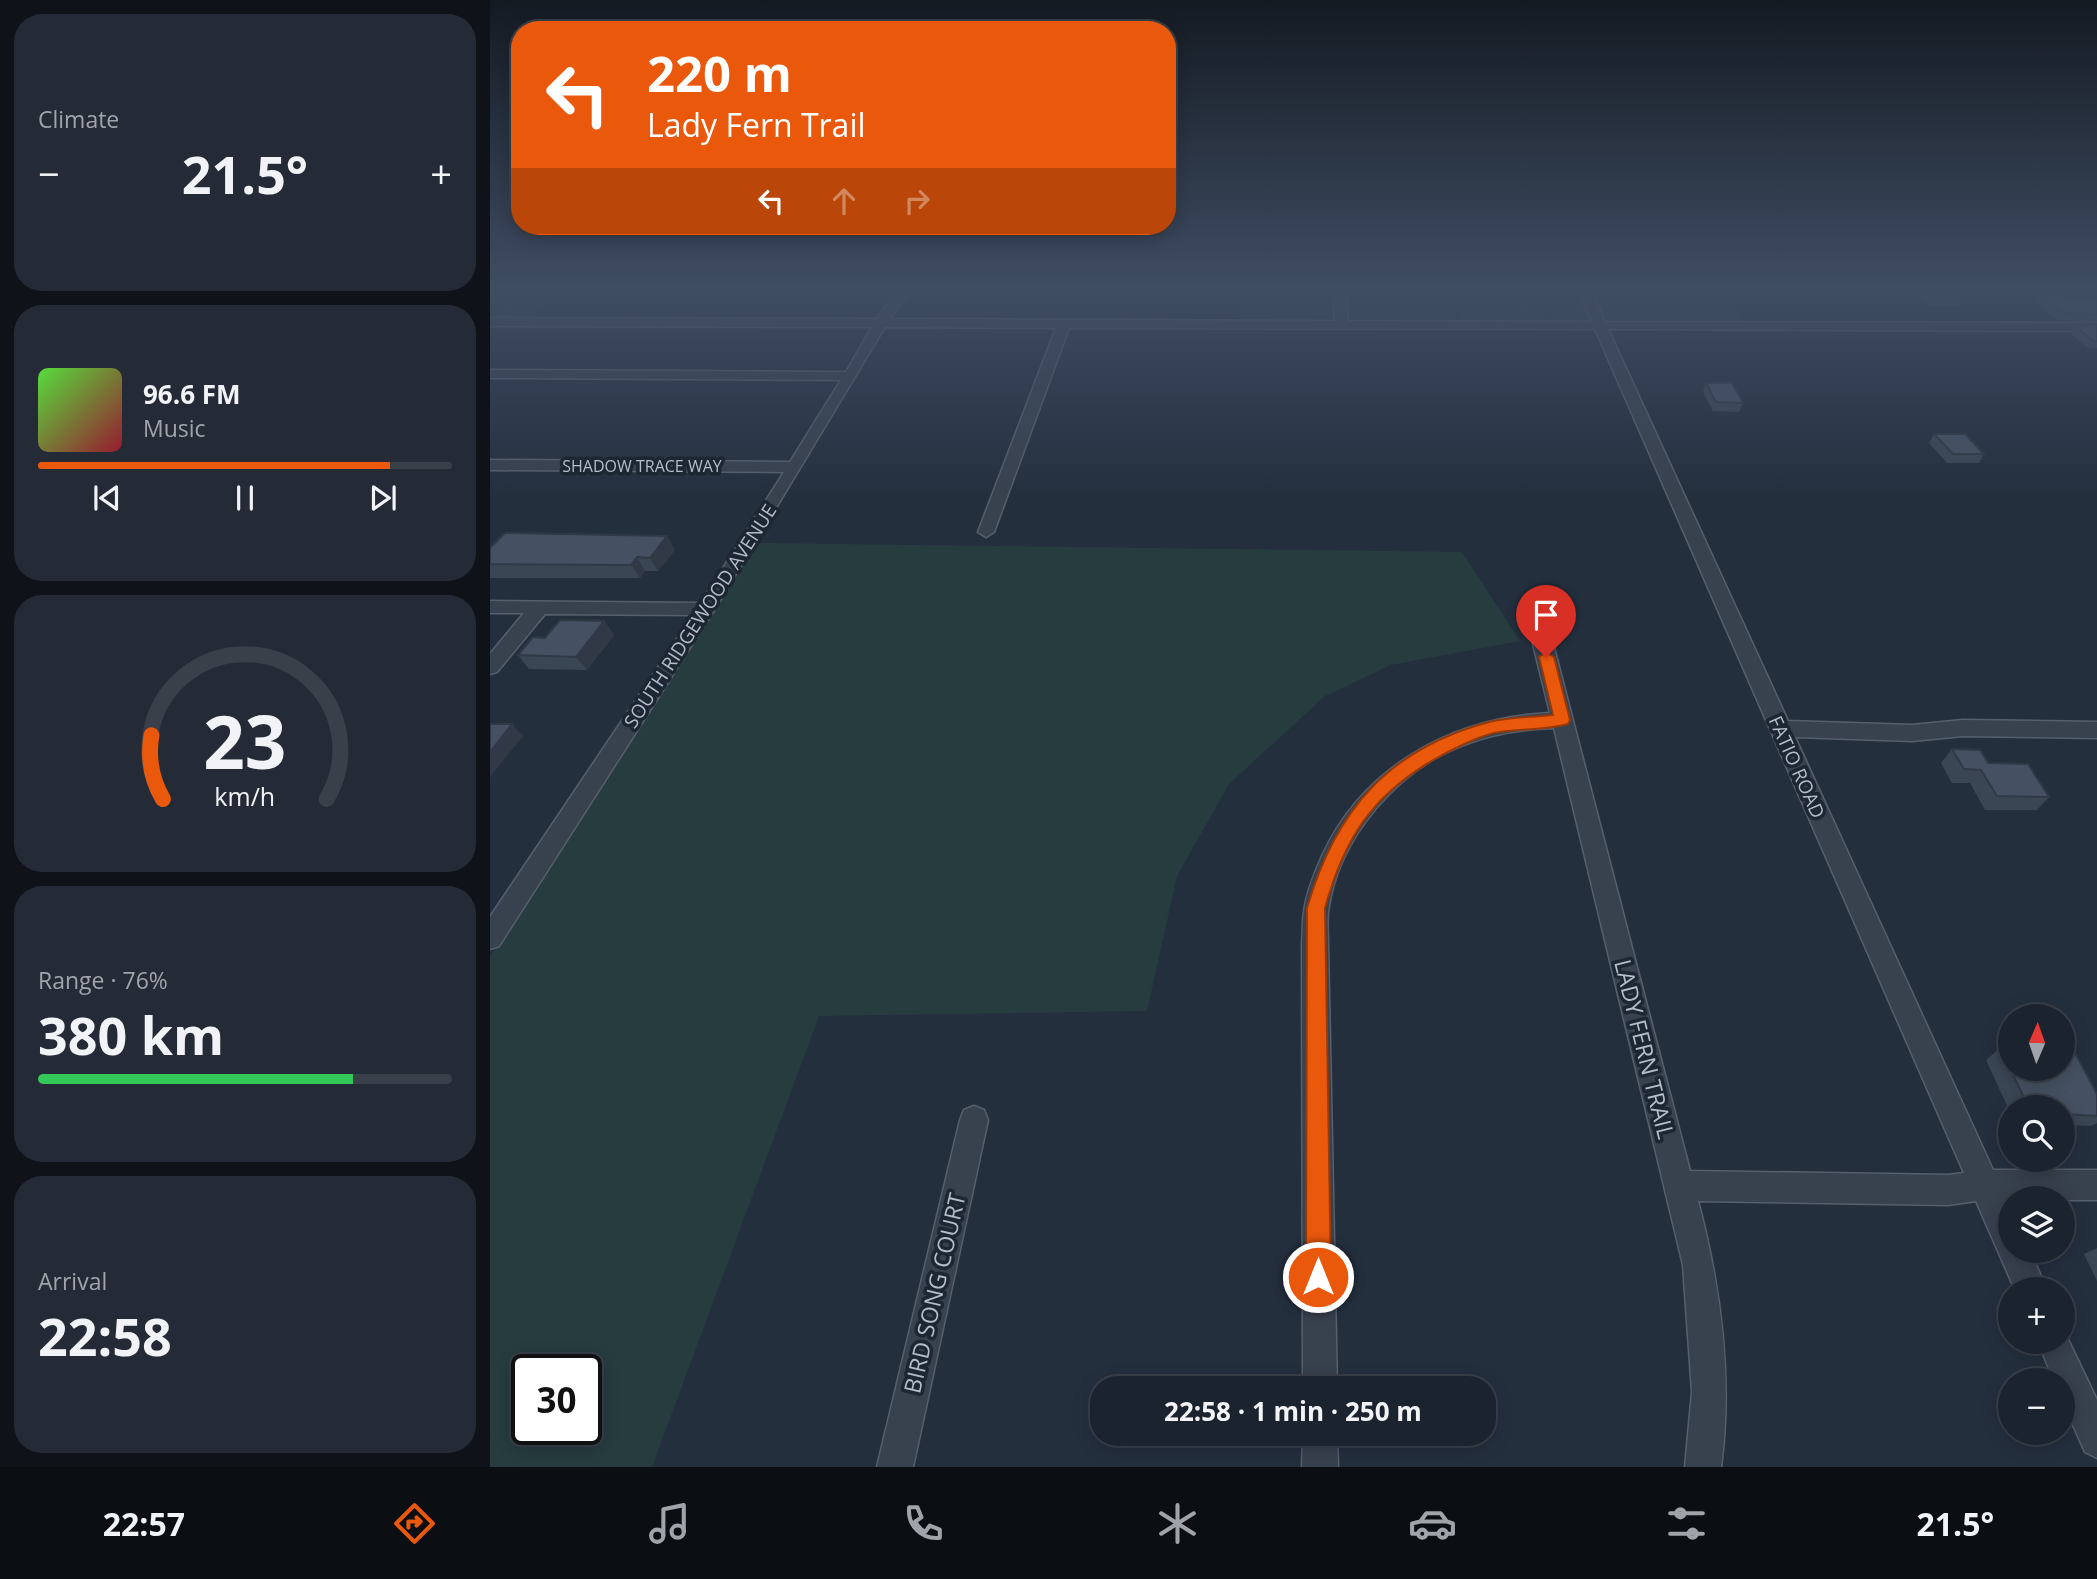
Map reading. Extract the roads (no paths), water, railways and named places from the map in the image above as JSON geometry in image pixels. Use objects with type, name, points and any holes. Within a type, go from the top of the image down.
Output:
[{"type":"street","name":"SOUTH RIDGEWOOD AVENUE","points":[[490,938],[706,609],[861,358]]},
{"type":"street","points":[[986,533],[1051,358]]},
{"type":"street","name":"FATIO ROAD","points":[[1614,358],[1998,1214]]},
{"type":"street","points":[[490,374],[851,376]]},
{"type":"street","name":"SHADOW TRACE WAY","points":[[490,465],[795,467]]},
{"type":"street","points":[[490,607],[706,609]]},
{"type":"street","points":[[490,667],[539,608]]},
{"type":"street","name":"LADY FERN TRAIL","points":[[1541,636],[1699,1265],[1707,1357],[1707,1444],[1703,1467]]},
{"type":"street","points":[[1320,1376],[1315,944],[1316,908],[1326,871],[1344,834],[1367,802],[1399,771],[1444,746],[1491,728],[1562,720]]},
{"type":"street","points":[[1780,729],[1912,733],[1963,728],[2097,730]]},
{"type":"street","name":"BIRD SONG COURT","points":[[895,1467],[974,1120]]},
{"type":"street","points":[[1679,1186],[1948,1189],[1985,1185],[2097,1185]]},
{"type":"street","points":[[2059,1354],[2097,1440]]},
{"type":"street","points":[[1320,1446],[1320,1467]]}]
